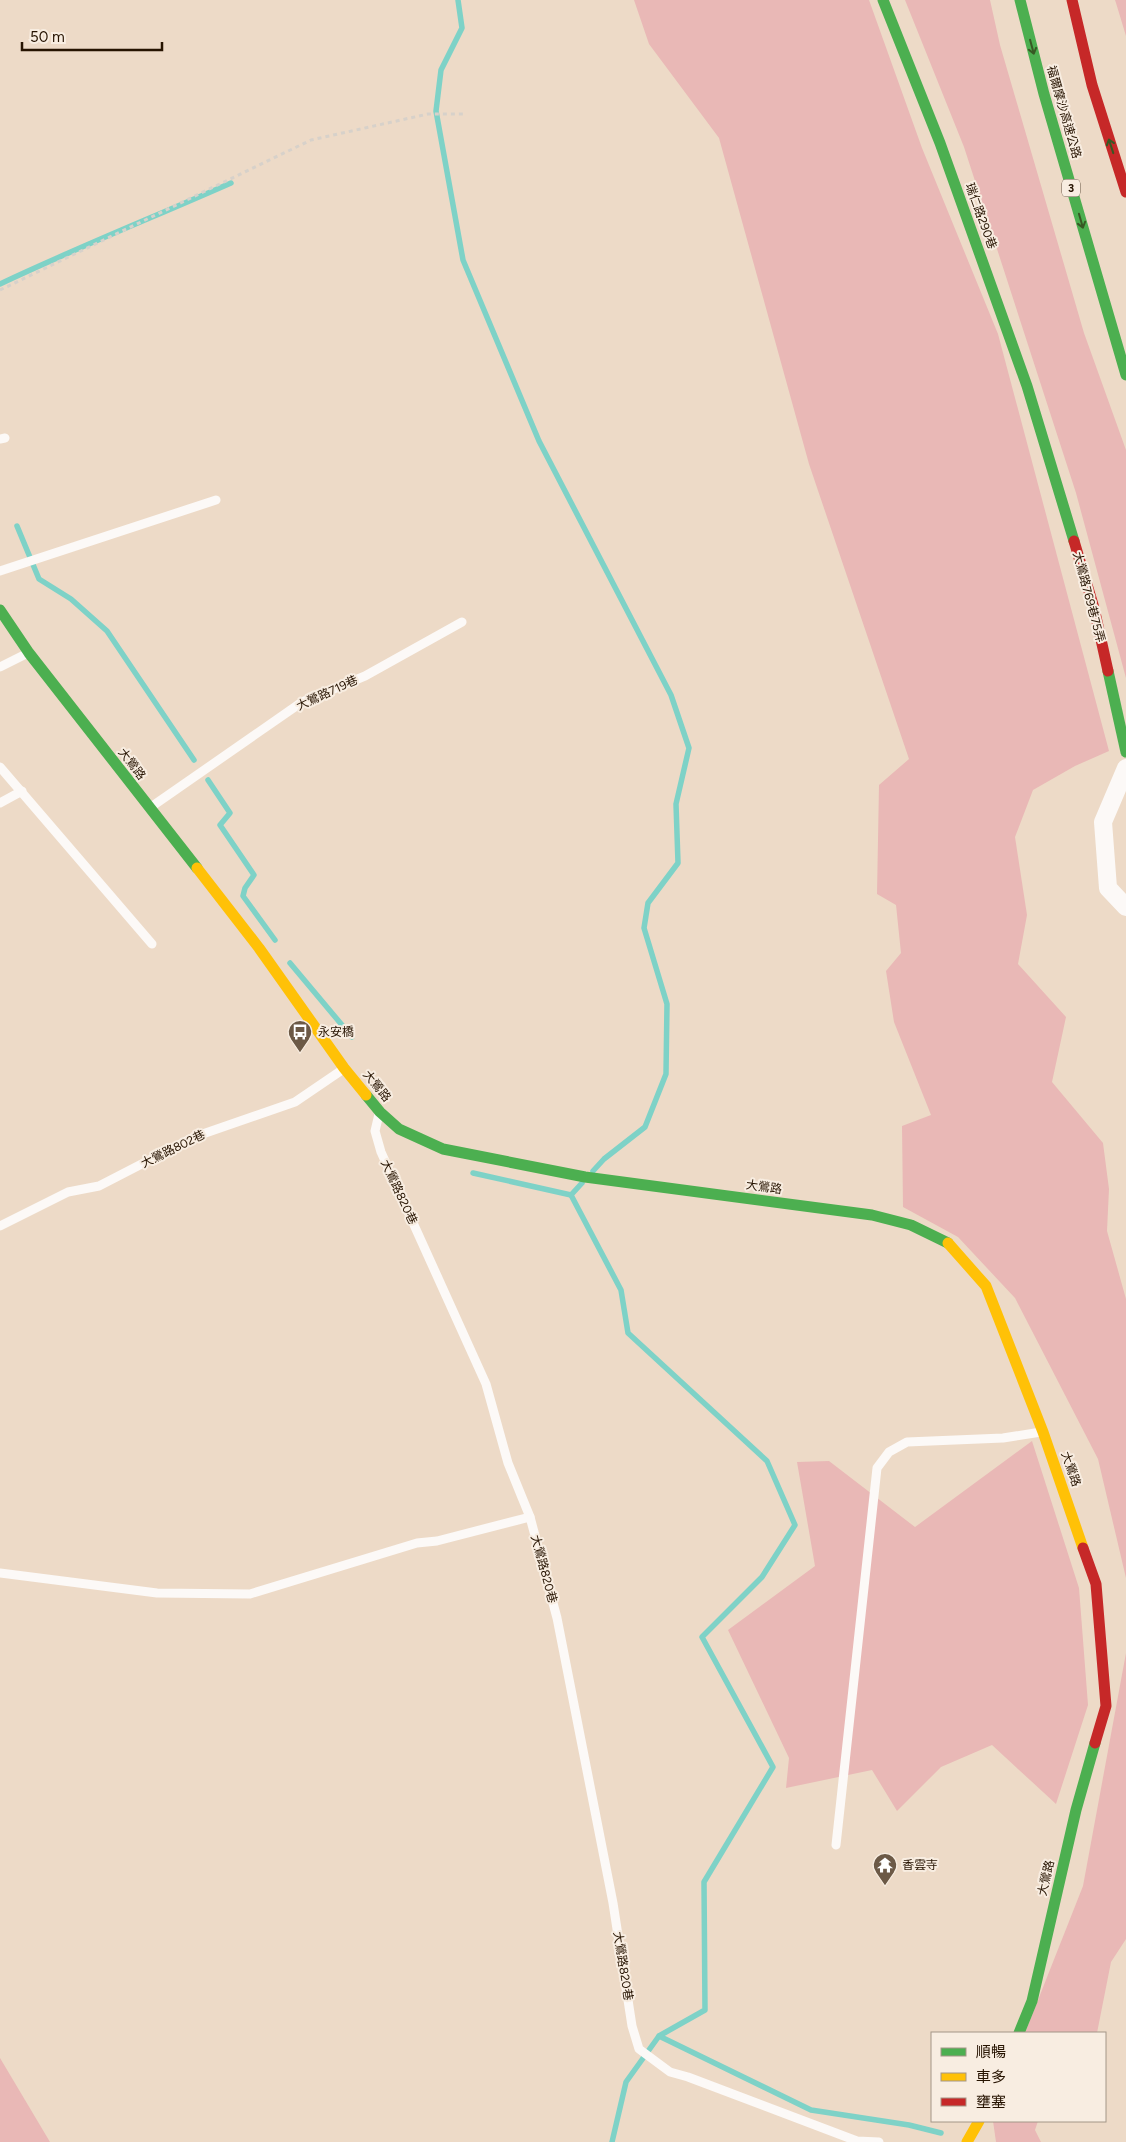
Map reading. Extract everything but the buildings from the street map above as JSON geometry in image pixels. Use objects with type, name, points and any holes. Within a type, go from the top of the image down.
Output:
[{"type":"main road","name":"瑞仁路290巷","points":[[882,0],[943,152],[1027,386],[1045,445]]},
{"type":"main road","name":"福爾摩沙高速公路","points":[[1020,0],[1044,94],[1126,375]]},
{"type":"main road","points":[[1072,0],[1092,85],[1126,192]]},
{"type":"main road","name":"大鶯路769巷75弄","points":[[1045,445],[1094,608],[1126,752]]},
{"type":"main road","name":"大鶯路","points":[[0,610],[29,653],[259,948],[344,1068],[380,1112],[399,1129],[443,1149],[585,1177],[872,1215],[911,1225],[950,1244],[986,1286],[1043,1432],[1096,1584],[1106,1706],[1076,1810],[1032,2001],[1019,2032]]},
{"type":"main road","points":[[967,2142],[979,2122]]},
{"type":"street","points":[[1126,768],[1104,822],[1108,888],[1126,907]]},
{"type":"lane","points":[[0,571],[216,500]]},
{"type":"lane","name":"大鶯路719巷","points":[[148,808],[302,702],[365,676],[462,622]]},
{"type":"lane","points":[[0,667],[29,653]]},
{"type":"lane","points":[[0,767],[152,944]]},
{"type":"lane","points":[[0,803],[22,791]]},
{"type":"lane","name":"大鶯路802巷","points":[[0,1226],[68,1192],[99,1186],[194,1137],[295,1102],[344,1068]]},
{"type":"lane","name":"大鶯路820巷","points":[[380,1112],[375,1131],[381,1152],[486,1384],[508,1463],[530,1518],[557,1618],[613,1903],[632,2026],[639,2050],[670,2072],[688,2077],[857,2141],[878,2142]]},
{"type":"lane","points":[[836,1845],[877,1468],[889,1452],[907,1442],[1003,1438],[1043,1432]]},
{"type":"lane","points":[[0,1573],[157,1593],[250,1594],[417,1543],[437,1541],[530,1518]]},
{"type":"path","points":[[0,290],[311,140],[431,114],[465,114]]},
{"type":"shaded area","points":[[634,0],[869,0],[922,148],[998,334],[1109,751],[1075,766],[1033,790],[1015,837],[1027,915],[1018,964],[1066,1017],[1052,1082],[1103,1143],[1109,1189],[1107,1231],[1126,1299],[1126,1578],[1098,1459],[1015,1298],[958,1237],[903,1207],[902,1126],[931,1115],[894,1022],[886,971],[901,953],[896,905],[877,894],[879,785],[909,759],[809,464],[719,138],[649,44]]},
{"type":"shaded area","points":[[905,0],[990,0],[1000,45],[1084,333],[1126,450],[1126,678],[1076,493],[964,147]]},
{"type":"shaded area","points":[[1115,0],[1126,0],[1126,36],[1116,3]]},
{"type":"shaded area","points":[[1032,1441],[1079,1588],[1088,1705],[1056,1804],[992,1745],[941,1767],[897,1811],[872,1770],[786,1788],[789,1758],[728,1630],[815,1566],[797,1462],[829,1461],[915,1527]]},
{"type":"shaded area","points":[[1126,1653],[1126,1939],[1111,1962],[1097,2032],[1025,2032],[1083,1886]]},
{"type":"shaded area","points":[[0,2058],[50,2142],[0,2142]]},
{"type":"shaded area","points":[[993,2122],[1038,2122],[1035,2130],[1041,2142],[996,2142]]},
{"type":"waterway","points":[[458,0],[462,28],[441,70],[436,111],[463,260],[539,441],[671,695],[689,748],[676,804],[678,863],[648,903],[644,928],[667,1004],[666,1074],[645,1127],[604,1159],[593,1171]]},
{"type":"waterway","points":[[0,284],[231,183]]},
{"type":"waterway","points":[[17,526],[39,579],[71,599],[107,631],[194,760]]},
{"type":"waterway","points":[[208,780],[230,813],[220,825],[254,875],[245,888],[243,896],[275,940]]},
{"type":"waterway","points":[[290,963],[352,1037]]},
{"type":"waterway","points":[[473,1173],[571,1195]]},
{"type":"waterway","points":[[582,1183],[571,1195],[621,1290],[628,1333],[767,1461],[795,1525],[762,1577],[702,1637],[773,1767],[704,1882],[705,2010],[659,2036],[626,2082],[612,2142]]},
{"type":"waterway","points":[[659,2036],[811,2110],[909,2125],[941,2133]]},
{"type":"traffic: fast","points":[[883,0],[940,143],[1027,386],[1074,541]]},
{"type":"traffic: fast","points":[[1020,0],[1044,94],[1126,375]]},
{"type":"traffic: fast","points":[[0,610],[29,653],[197,868]]},
{"type":"traffic: fast","points":[[1108,671],[1126,752]]},
{"type":"traffic: fast","points":[[366,1095],[380,1112],[399,1129],[443,1149],[585,1177],[872,1215],[911,1225],[948,1243]]},
{"type":"traffic: fast","points":[[1019,2032],[1032,2001],[1076,1810],[1095,1743]]},
{"type":"traffic: slow","points":[[197,868],[259,948],[344,1068],[366,1095]]},
{"type":"traffic: slow","points":[[948,1243],[986,1286],[1043,1432],[1083,1548]]},
{"type":"traffic: slow","points":[[967,2142],[978,2122]]},
{"type":"traffic: jam","points":[[1072,0],[1092,85],[1126,192]]},
{"type":"traffic: jam","points":[[1074,541],[1094,608],[1108,671]]},
{"type":"traffic: jam","points":[[1083,1548],[1096,1584],[1106,1706],[1095,1743]]},
{"type":"place","name":"永安橋","points":[[300,1053]]},
{"type":"place","name":"香雲寺","points":[[885,1886]]}]
